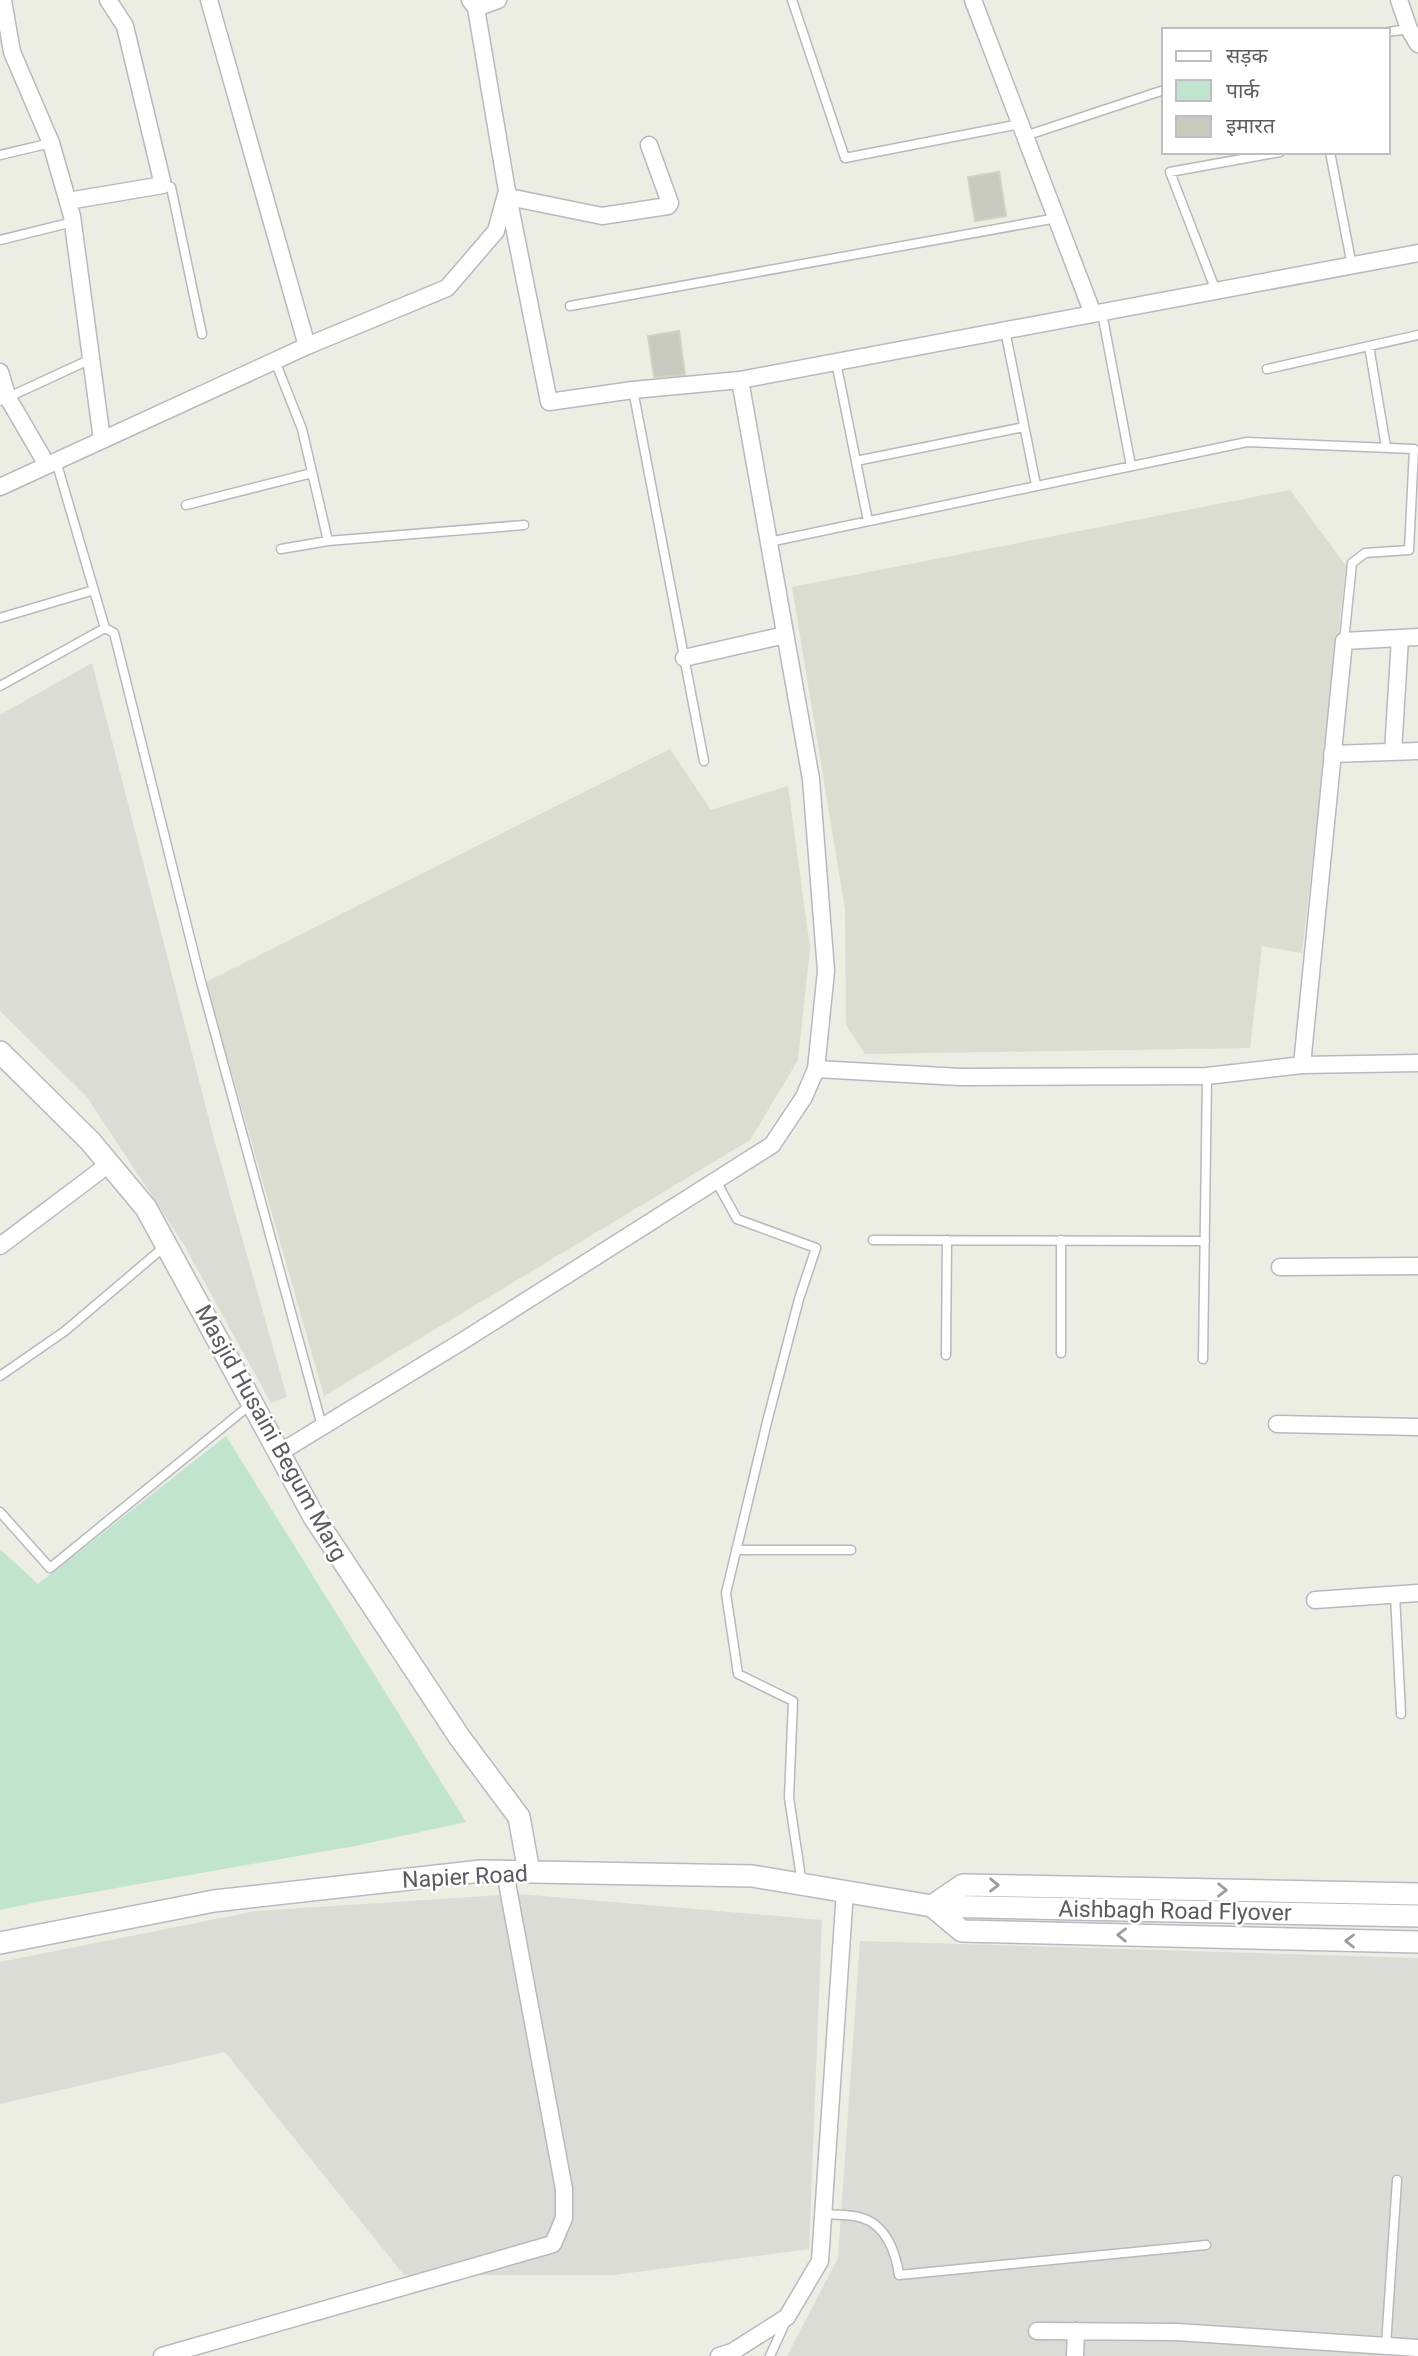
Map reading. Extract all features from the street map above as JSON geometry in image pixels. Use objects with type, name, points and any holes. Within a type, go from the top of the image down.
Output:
[{"type":"street","points":[[2,0],[6,53],[51,143],[73,222],[102,440]]},
{"type":"street","points":[[68,201],[163,186],[125,26],[107,0]]},
{"type":"street","points":[[209,0],[307,346]]},
{"type":"street","points":[[498,0],[473,4],[549,402],[633,390],[740,380],[1418,253]]},
{"type":"street","points":[[1399,0],[1409,29],[1418,44]]},
{"type":"street","points":[[975,1],[1057,218],[1097,313]]},
{"type":"street","points":[[508,194],[602,216],[668,206],[670,203],[649,145]]},
{"type":"street","points":[[0,487],[307,346],[447,288],[496,232],[508,194]]},
{"type":"street","points":[[0,372],[4,400],[52,463]]},
{"type":"street","points":[[279,1453],[461,1342],[772,1145],[804,1097],[816,1069],[826,971],[811,779],[740,380]]},
{"type":"street","points":[[684,658],[785,635]]},
{"type":"street","points":[[1302,1065],[1344,640],[1418,637]]},
{"type":"street","points":[[1393,752],[1400,638]]},
{"type":"street","points":[[1332,754],[1418,751]]},
{"type":"street","name":"Masjid Husaini Begum Marg","points":[[0,1052],[90,1141],[146,1208],[314,1517],[460,1738],[519,1817],[529,1872]]},
{"type":"street","points":[[816,1069],[960,1077],[1207,1076],[1302,1065],[1418,1063]]},
{"type":"street","points":[[0,1246],[109,1164]]},
{"type":"street","points":[[1280,1267],[1418,1266]]},
{"type":"street","points":[[1277,1424],[1418,1427]]},
{"type":"street","points":[[1315,1600],[1418,1593]]},
{"type":"street","name":"Napier Road","points":[[0,1942],[214,1901],[481,1871],[752,1876],[932,1906]]},
{"type":"street","points":[[162,2356],[553,2244],[564,2218],[564,2189],[505,1872]]},
{"type":"street","points":[[1418,1894],[963,1885],[932,1906],[962,1931],[1418,1942]]},
{"type":"street","points":[[719,2356],[788,2317],[820,2261],[845,1891]]},
{"type":"street","name":"Aishbagh Road Flyover","points":[[932,1906],[1418,1916]]},
{"type":"street","points":[[1037,2331],[1177,2332],[1418,2348]]},
{"type":"street","points":[[1076,2331],[1076,2356]]},
{"type":"lane","points":[[792,0],[845,158],[1023,130],[1162,91]]},
{"type":"lane","points":[[1390,32],[1409,29]]},
{"type":"lane","points":[[0,156],[51,143]]},
{"type":"lane","points":[[1216,291],[1170,172],[1233,156],[1256,154]]},
{"type":"lane","points":[[1330,154],[1352,266]]},
{"type":"lane","points":[[163,186],[171,187],[202,334]]},
{"type":"lane","points":[[570,306],[1057,218]]},
{"type":"lane","points":[[0,240],[73,222]]},
{"type":"lane","points":[[1097,313],[1131,466]]},
{"type":"lane","points":[[1005,331],[1036,485]]},
{"type":"lane","points":[[1267,369],[1418,335]]},
{"type":"lane","points":[[1369,346],[1387,447]]},
{"type":"lane","points":[[4,400],[91,359]]},
{"type":"lane","points":[[275,361],[302,429],[328,541]]},
{"type":"lane","points":[[836,362],[868,521]]},
{"type":"lane","points":[[633,390],[704,761]]},
{"type":"lane","points":[[856,461],[1024,427]]},
{"type":"lane","points":[[769,542],[1247,442],[1414,449],[1409,550],[1365,553],[1352,563],[1344,640]]},
{"type":"lane","points":[[52,463],[105,628],[114,633],[200,978],[322,1426]]},
{"type":"lane","points":[[186,505],[312,472]]},
{"type":"lane","points":[[281,549],[328,541],[524,525]]},
{"type":"lane","points":[[0,618],[94,590]]},
{"type":"lane","points":[[0,686],[105,628]]},
{"type":"lane","points":[[1203,1359],[1207,1076]]},
{"type":"lane","points":[[716,1181],[737,1219],[816,1248],[796,1311],[726,1593],[738,1674],[793,1701],[789,1798],[802,1884]]},
{"type":"lane","points":[[873,1240],[1205,1241]]},
{"type":"lane","points":[[946,1355],[947,1240]]},
{"type":"lane","points":[[1060,1240],[1061,1353]]},
{"type":"lane","points":[[0,1376],[65,1331],[166,1245]]},
{"type":"lane","points":[[0,1512],[50,1568],[252,1403]]},
{"type":"lane","points":[[736,1550],[852,1550]]},
{"type":"lane","points":[[1395,1595],[1401,1714]]},
{"type":"lane","points":[[1386,2345],[1397,2180]]},
{"type":"lane","points":[[823,2214],[863,2218],[884,2232],[897,2258],[899,2275],[1206,2245]]},
{"type":"lane","points":[[770,2356],[788,2317]]},
{"type":"shaded area","points":[[1290,490],[1346,566],[1302,953],[1262,946],[1250,1048],[865,1054],[846,1025],[845,909],[792,587]]},
{"type":"shaded area","points":[[92,663],[213,1135],[287,1397],[271,1403],[183,1243],[87,1097],[0,1011],[0,715]]},
{"type":"shaded area","points":[[670,749],[711,810],[788,786],[810,948],[798,1060],[750,1140],[324,1396],[206,982]]},
{"type":"shaded area","points":[[519,1894],[822,1920],[809,2249],[614,2275],[404,2275],[225,2052],[0,2104],[0,1962],[256,1911]]},
{"type":"shaded area","points":[[860,1941],[1418,1958],[1418,2356],[787,2356],[838,2258]]},
{"type":"green space","points":[[226,1436],[466,1822],[360,1845],[0,1910],[0,1549],[38,1584]]},
{"type":"building","points":[[999,172],[1006,216],[975,221],[968,177]]},
{"type":"building","points":[[679,331],[685,375],[654,377],[648,336]]}]
